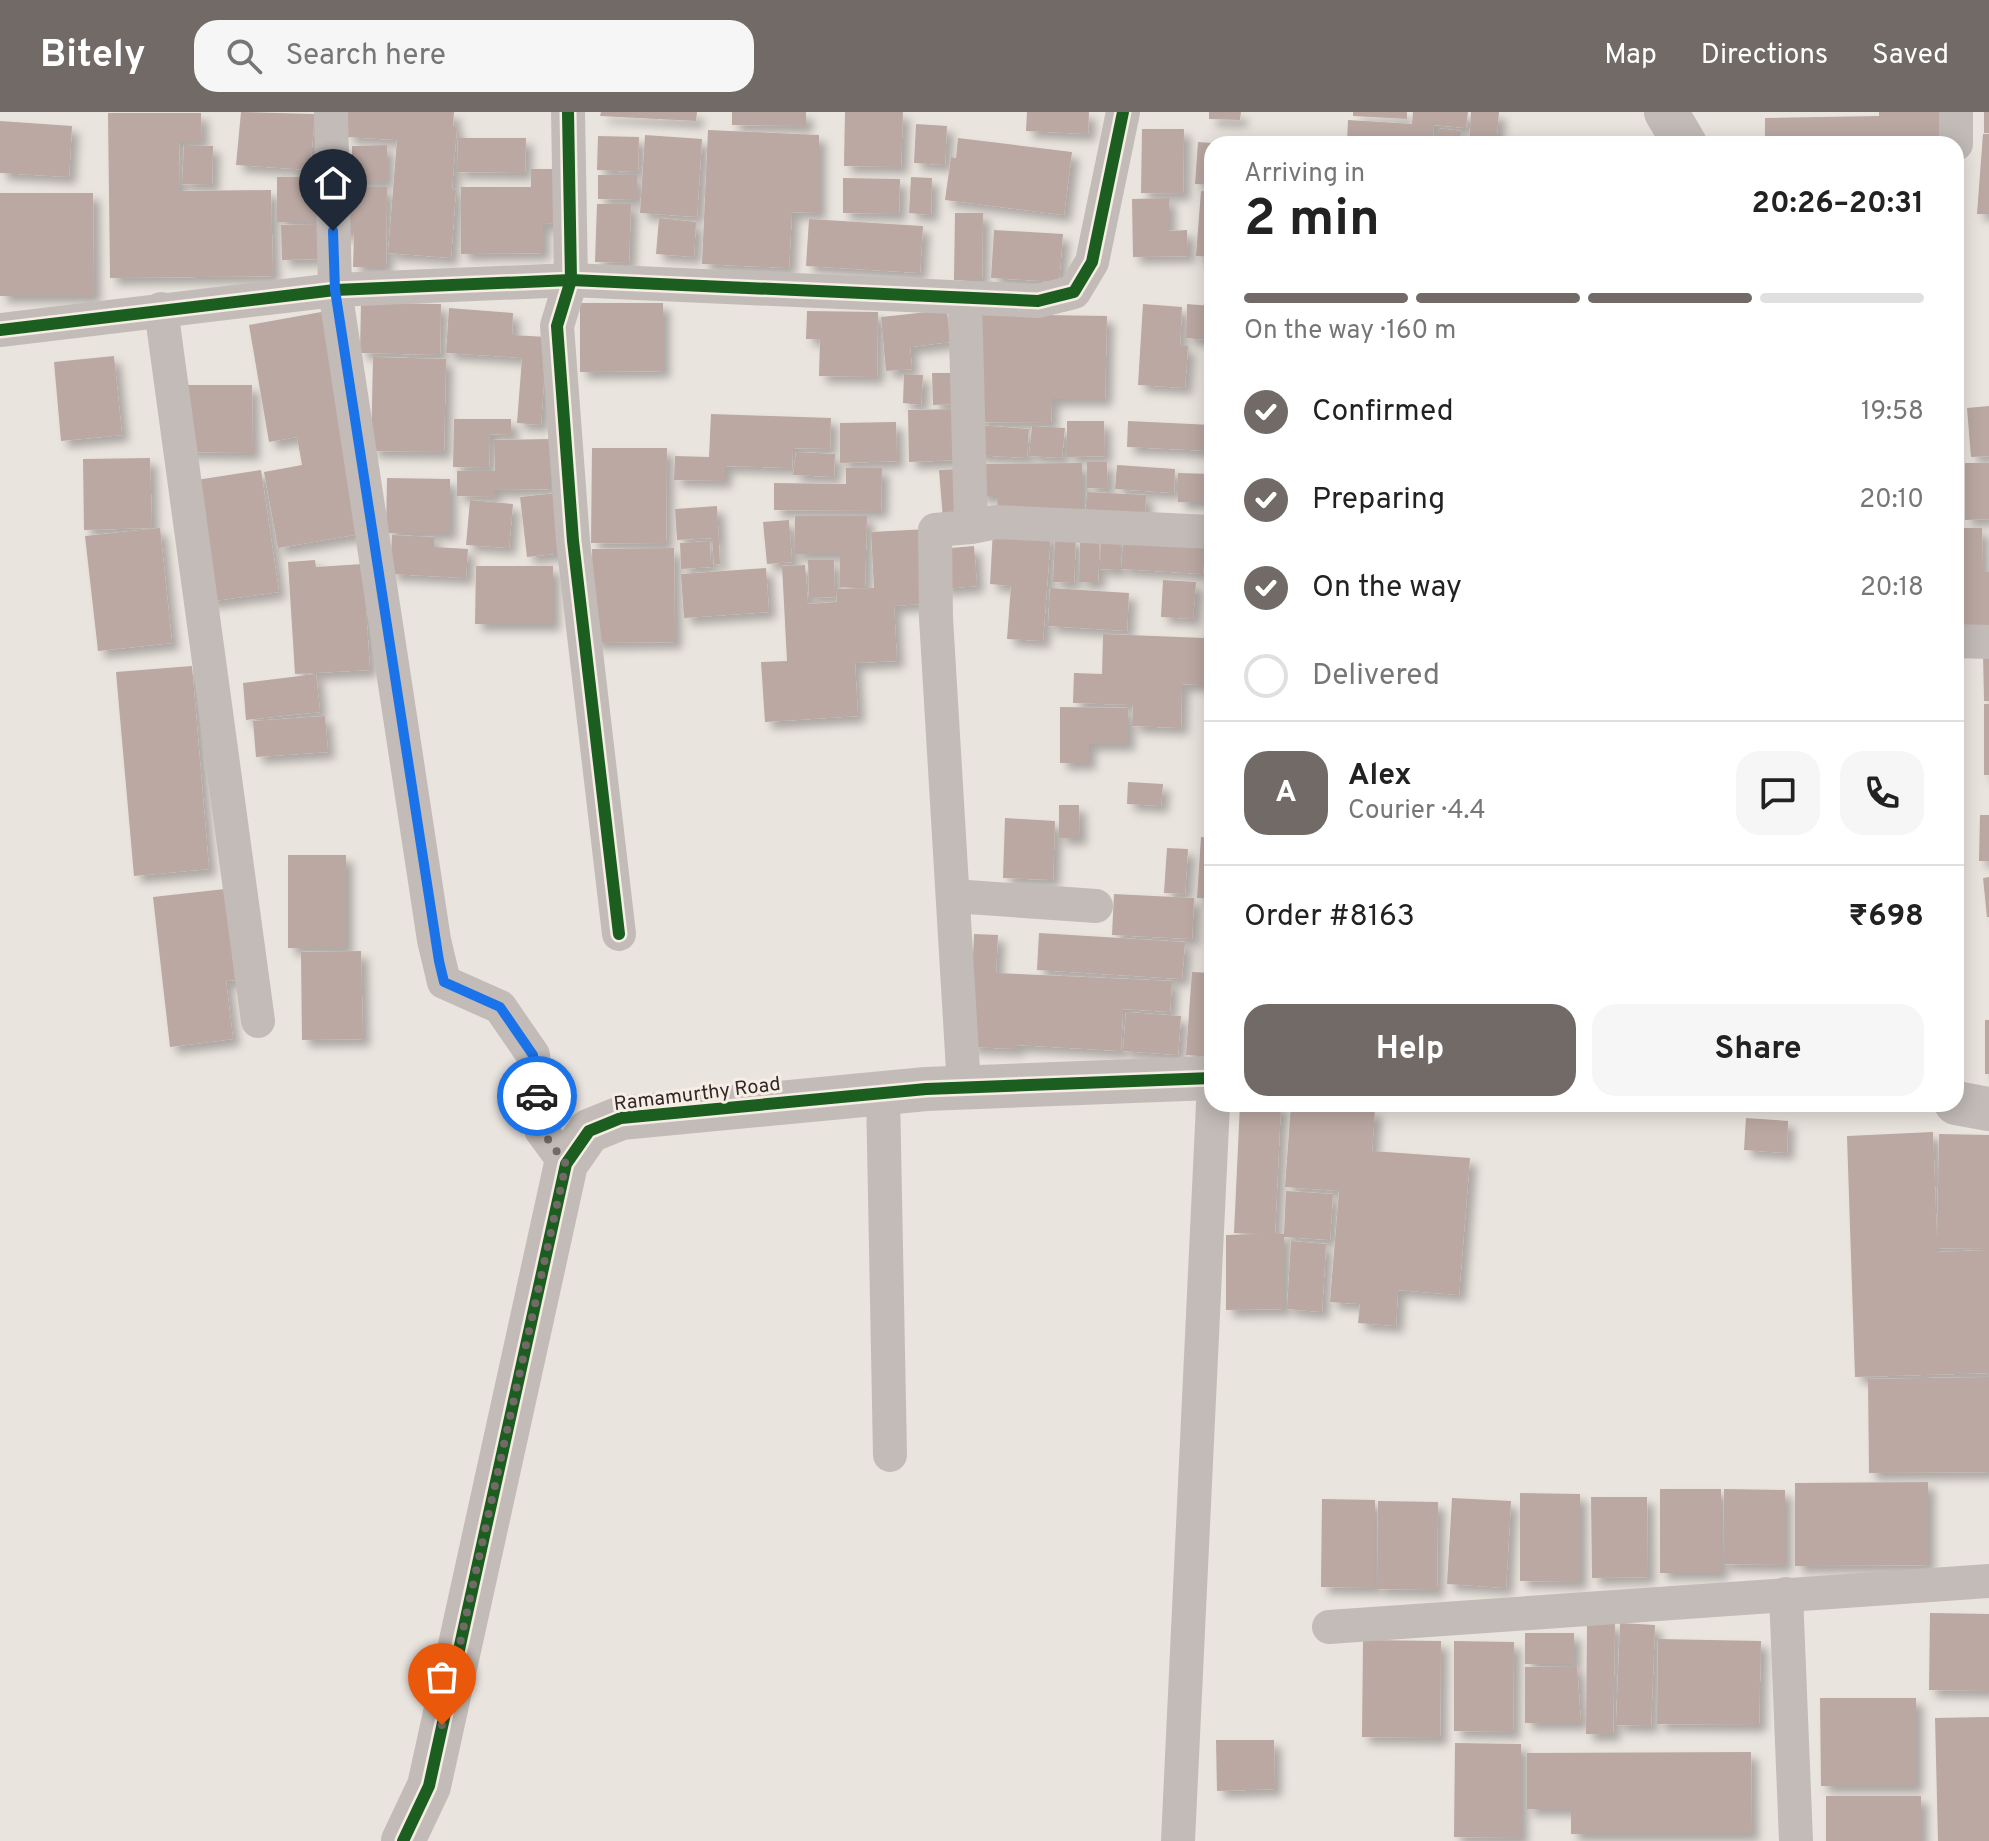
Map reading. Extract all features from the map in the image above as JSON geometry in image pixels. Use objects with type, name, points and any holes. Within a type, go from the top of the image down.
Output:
[{"type":"street","points":[[331,112],[335,290],[434,940],[444,982],[500,1007],[533,1055],[541,1130],[566,1164]]},
{"type":"street","points":[[568,112],[571,280],[557,326],[573,541],[619,934]]},
{"type":"street","points":[[0,330],[335,290],[571,280],[1038,301],[1074,292],[1092,262],[1123,112]]},
{"type":"street","points":[[1666,112],[1680,136]]},
{"type":"street","points":[[1956,112],[1956,136]]},
{"type":"street","points":[[965,298],[971,527]]},
{"type":"street","points":[[161,309],[258,1021]]},
{"type":"street","points":[[964,1087],[936,618],[935,530],[996,522],[1204,532]]},
{"type":"street","points":[[1964,641],[1989,642]]},
{"type":"street","points":[[953,896],[1096,906]]},
{"type":"street","name":"Ramamurthy Road","points":[[403,1841],[429,1786],[566,1164],[589,1131],[621,1118],[883,1093],[1204,1078]]},
{"type":"street","points":[[883,1093],[890,1455]]},
{"type":"street","points":[[1964,1104],[1989,1109]]},
{"type":"street","points":[[1178,1841],[1213,1112]]},
{"type":"street","points":[[1329,1627],[1989,1581]]},
{"type":"street","points":[[1786,1594],[1796,1841]]},
{"type":"building","points":[[241,112],[315,114],[310,170],[236,165]]},
{"type":"building","points":[[348,112],[454,112],[453,126],[457,127],[452,189],[456,190],[451,258],[388,253],[397,140],[346,137]]},
{"type":"building","points":[[601,112],[697,112],[696,121],[600,116]]},
{"type":"building","points":[[732,112],[806,112],[806,126],[732,125]]},
{"type":"building","points":[[845,112],[903,112],[901,167],[844,166]]},
{"type":"building","points":[[1027,112],[1089,112],[1088,134],[1026,131]]},
{"type":"building","points":[[1209,112],[1241,112],[1240,120],[1209,119]]},
{"type":"building","points":[[1353,112],[1407,112],[1407,119],[1353,116]]},
{"type":"building","points":[[1413,112],[1468,112],[1466,128],[1434,125],[1433,136],[1347,136],[1348,120],[1412,124]]},
{"type":"building","points":[[1471,112],[1499,112],[1497,136],[1470,136]]},
{"type":"building","points":[[1879,112],[1949,112],[1950,136],[1765,136],[1765,118],[1879,116]]},
{"type":"building","points":[[1984,112],[1989,112],[1989,133],[1984,133]]},
{"type":"building","points":[[108,113],[201,113],[202,142],[179,142],[180,191],[271,190],[273,276],[110,278]]},
{"type":"building","points":[[0,121],[72,126],[69,177],[0,173]]},
{"type":"building","points":[[916,124],[947,126],[945,165],[914,163]]},
{"type":"building","points":[[1437,128],[1461,131],[1461,136],[1437,136]]},
{"type":"building","points":[[1142,129],[1184,129],[1183,194],[1141,193]]},
{"type":"building","points":[[708,130],[819,135],[819,213],[792,212],[789,268],[702,264]]},
{"type":"building","points":[[1983,134],[1989,134],[1989,214],[1977,214]]},
{"type":"building","points":[[645,135],[702,139],[697,217],[640,213]]},
{"type":"building","points":[[598,136],[639,137],[638,172],[597,170]]},
{"type":"building","points":[[458,138],[526,138],[525,173],[457,172]]},
{"type":"building","points":[[958,138],[1072,152],[1064,215],[945,200],[951,157],[956,158]]},
{"type":"building","points":[[1198,142],[1204,142],[1204,185],[1195,184]]},
{"type":"building","points":[[184,145],[213,146],[212,185],[182,184]]},
{"type":"building","points":[[387,145],[387,182],[352,182],[352,146]]},
{"type":"building","points":[[531,169],[562,169],[562,223],[543,224],[543,253],[461,254],[461,187],[531,187]]},
{"type":"building","points":[[598,175],[637,175],[637,200],[598,199]]},
{"type":"building","points":[[277,177],[316,177],[316,222],[277,222]]},
{"type":"building","points":[[911,177],[932,178],[931,215],[909,213]]},
{"type":"building","points":[[843,178],[900,179],[899,214],[843,213]]},
{"type":"building","points":[[341,187],[387,187],[386,267],[353,267],[354,234],[340,234]]},
{"type":"building","points":[[1201,191],[1204,191],[1204,256],[1196,256]]},
{"type":"building","points":[[0,193],[93,193],[94,296],[0,296]]},
{"type":"building","points":[[1169,198],[1169,231],[1187,230],[1188,256],[1133,257],[1132,199]]},
{"type":"building","points":[[597,204],[631,204],[629,263],[595,262]]},
{"type":"building","points":[[955,213],[983,213],[982,280],[954,280]]},
{"type":"building","points":[[659,218],[696,222],[694,257],[656,254]]},
{"type":"building","points":[[809,219],[923,226],[920,273],[806,266]]},
{"type":"building","points":[[318,224],[319,259],[282,260],[281,225]]},
{"type":"building","points":[[994,230],[1063,234],[1059,282],[991,278]]},
{"type":"building","points":[[361,303],[441,304],[440,355],[360,353]]},
{"type":"building","points":[[580,303],[663,303],[663,371],[580,372]]},
{"type":"building","points":[[1143,304],[1182,307],[1180,346],[1188,346],[1185,388],[1138,385]]},
{"type":"building","points":[[1187,304],[1204,305],[1204,340],[1186,338]]},
{"type":"building","points":[[449,308],[513,313],[512,335],[547,337],[541,425],[517,423],[522,358],[446,353]]},
{"type":"building","points":[[947,310],[950,342],[910,347],[912,369],[886,371],[881,317]]},
{"type":"building","points":[[327,311],[360,534],[278,548],[264,472],[302,465],[297,437],[269,442],[249,325]]},
{"type":"building","points":[[807,311],[878,312],[877,377],[819,376],[820,339],[806,339]]},
{"type":"building","points":[[977,314],[1107,316],[1105,399],[1052,399],[1051,423],[975,422]]},
{"type":"building","points":[[114,356],[122,435],[61,441],[54,362]]},
{"type":"building","points":[[373,357],[446,359],[444,452],[371,451]]},
{"type":"building","points":[[932,373],[953,373],[955,404],[933,405]]},
{"type":"building","points":[[904,374],[923,375],[921,405],[903,403]]},
{"type":"building","points":[[185,385],[252,385],[253,453],[185,452]]},
{"type":"building","points":[[1989,406],[1989,456],[1971,457],[1967,408]]},
{"type":"building","points":[[959,409],[959,460],[909,462],[908,410]]},
{"type":"building","points":[[711,414],[831,418],[830,449],[793,448],[792,468],[725,466],[725,481],[674,480],[675,456],[709,457]]},
{"type":"building","points":[[454,419],[511,419],[511,435],[490,434],[489,468],[453,467]]},
{"type":"building","points":[[1067,421],[1104,421],[1105,456],[1067,457]]},
{"type":"building","points":[[1128,421],[1204,425],[1204,451],[1127,447]]},
{"type":"building","points":[[896,422],[897,461],[840,463],[840,423]]},
{"type":"building","points":[[976,425],[1029,429],[1027,458],[974,455]]},
{"type":"building","points":[[1032,426],[1065,428],[1062,458],[1029,456]]},
{"type":"building","points":[[550,439],[550,489],[494,490],[494,497],[457,496],[457,471],[495,471],[494,440]]},
{"type":"building","points":[[592,448],[667,448],[666,544],[591,543]]},
{"type":"building","points":[[796,452],[835,454],[834,477],[793,475]]},
{"type":"building","points":[[150,458],[152,528],[84,530],[83,459]]},
{"type":"building","points":[[1087,462],[1107,462],[1108,489],[1087,488]]},
{"type":"building","points":[[1082,463],[1082,514],[998,515],[997,496],[978,496],[978,464]]},
{"type":"building","points":[[1965,463],[1989,463],[1989,519],[1965,520]]},
{"type":"building","points":[[1117,465],[1175,469],[1174,493],[1115,489]]},
{"type":"building","points":[[846,468],[882,468],[881,511],[774,510],[774,483],[846,484]]},
{"type":"building","points":[[961,469],[965,517],[943,519],[939,470]]},
{"type":"building","points":[[261,470],[279,592],[207,602],[190,481]]},
{"type":"building","points":[[1178,473],[1204,474],[1204,502],[1178,502]]},
{"type":"building","points":[[387,478],[450,479],[450,533],[386,533]]},
{"type":"building","points":[[1087,492],[1146,495],[1145,518],[1085,515]]},
{"type":"building","points":[[557,493],[563,553],[527,557],[520,497]]},
{"type":"building","points":[[470,500],[513,504],[509,548],[466,545]]},
{"type":"building","points":[[717,506],[720,564],[714,565],[712,538],[677,540],[675,509]]},
{"type":"building","points":[[795,516],[867,516],[865,587],[840,587],[840,554],[794,554]]},
{"type":"building","points":[[789,520],[792,562],[767,564],[763,522]]},
{"type":"building","points":[[160,528],[172,643],[98,651],[85,536]]},
{"type":"building","points":[[1964,528],[1982,528],[1983,572],[1989,572],[1989,625],[1964,626]]},
{"type":"building","points":[[928,529],[933,603],[894,606],[897,661],[855,663],[858,716],[765,722],[761,662],[787,661],[782,566],[805,565],[808,604],[837,602],[836,589],[874,588],[871,532]]},
{"type":"building","points":[[993,529],[1051,533],[1043,641],[1007,639],[1011,586],[990,584]]},
{"type":"building","points":[[1124,529],[1204,535],[1203,574],[1121,569]]},
{"type":"building","points":[[1101,532],[1119,532],[1119,570],[1100,569]]},
{"type":"building","points":[[392,535],[434,537],[434,547],[468,549],[466,578],[390,574]]},
{"type":"building","points":[[1055,537],[1076,538],[1074,583],[1053,582]]},
{"type":"building","points":[[1080,537],[1100,538],[1098,582],[1079,582]]},
{"type":"building","points":[[710,541],[711,567],[681,569],[680,543]]},
{"type":"building","points":[[974,546],[977,586],[942,589],[939,549]]},
{"type":"building","points":[[674,548],[675,642],[593,643],[592,549]]},
{"type":"building","points":[[315,560],[316,567],[363,564],[370,670],[295,674],[288,562]]},
{"type":"building","points":[[808,560],[834,560],[835,597],[809,598]]},
{"type":"building","points":[[476,566],[553,566],[553,624],[475,624]]},
{"type":"building","points":[[766,568],[769,612],[684,618],[681,574]]},
{"type":"building","points":[[1163,580],[1196,582],[1193,619],[1161,617]]},
{"type":"building","points":[[1050,588],[1129,593],[1127,631],[1048,626]]},
{"type":"building","points":[[1103,634],[1204,638],[1204,685],[1182,684],[1181,728],[1132,726],[1133,705],[1073,703],[1074,673],[1102,674]]},
{"type":"building","points":[[1983,653],[1989,653],[1989,701],[1984,701]]},
{"type":"building","points":[[192,666],[209,869],[134,876],[116,672]]},
{"type":"building","points":[[316,674],[320,712],[246,720],[243,683]]},
{"type":"building","points":[[1984,704],[1989,704],[1989,775],[1984,775]]},
{"type":"building","points":[[1060,707],[1128,708],[1128,744],[1089,744],[1089,763],[1060,763]]},
{"type":"building","points":[[325,716],[328,752],[256,757],[253,721]]},
{"type":"building","points":[[1128,782],[1163,784],[1161,806],[1127,804]]},
{"type":"building","points":[[1059,805],[1079,805],[1080,838],[1059,838]]},
{"type":"building","points":[[1980,815],[1989,815],[1989,861],[1979,861]]},
{"type":"building","points":[[1005,818],[1055,821],[1053,880],[1003,878]]},
{"type":"building","points":[[1201,837],[1204,837],[1204,898],[1197,898]]},
{"type":"building","points":[[1167,848],[1188,849],[1185,894],[1164,893]]},
{"type":"building","points":[[288,855],[346,855],[346,948],[288,948]]},
{"type":"building","points":[[1989,877],[1989,917],[1987,917],[1983,878]]},
{"type":"building","points":[[225,889],[235,980],[226,981],[233,1039],[170,1047],[153,897]]},
{"type":"building","points":[[1114,894],[1194,898],[1192,939],[1112,935]]},
{"type":"building","points":[[1039,933],[1185,942],[1182,979],[1037,970]]},
{"type":"building","points":[[974,934],[998,935],[996,973],[1172,981],[1170,1012],[1123,1009],[1121,1051],[1017,1045],[1017,1049],[969,1047]]},
{"type":"building","points":[[361,951],[363,1039],[302,1040],[301,952]]},
{"type":"building","points":[[1192,972],[1204,973],[1204,1056],[1186,1055]]},
{"type":"building","points":[[1126,1012],[1181,1016],[1178,1055],[1123,1051]]},
{"type":"building","points":[[1985,1020],[1989,1020],[1989,1074],[1985,1074]]},
{"type":"building","points":[[1240,1112],[1281,1112],[1275,1234],[1284,1234],[1286,1191],[1333,1194],[1330,1240],[1284,1237],[1284,1309],[1226,1310],[1226,1235],[1259,1234],[1234,1233]]},
{"type":"building","points":[[1290,1112],[1375,1112],[1372,1151],[1470,1158],[1459,1295],[1398,1290],[1396,1326],[1358,1323],[1360,1304],[1330,1302],[1339,1191],[1285,1187]]},
{"type":"building","points":[[1746,1118],[1788,1121],[1787,1153],[1744,1150]]},
{"type":"building","points":[[1933,1132],[1937,1239],[1939,1134],[1989,1135],[1989,1249],[1937,1248],[1937,1252],[1989,1250],[1989,1373],[1855,1377],[1847,1136]]},
{"type":"building","points":[[1291,1241],[1326,1244],[1322,1312],[1287,1309]]},
{"type":"building","points":[[1989,1377],[1989,1472],[1869,1473],[1868,1379]]},
{"type":"building","points":[[1928,1482],[1928,1565],[1795,1566],[1795,1483]]},
{"type":"building","points":[[1660,1489],[1721,1489],[1721,1573],[1660,1573]]},
{"type":"building","points":[[1724,1489],[1785,1490],[1785,1565],[1723,1564]]},
{"type":"building","points":[[1520,1493],[1580,1494],[1580,1582],[1520,1581]]},
{"type":"building","points":[[1591,1497],[1647,1497],[1648,1577],[1592,1578]]},
{"type":"building","points":[[1452,1498],[1511,1501],[1506,1588],[1447,1584]]},
{"type":"building","points":[[1322,1499],[1375,1500],[1375,1588],[1321,1587]]},
{"type":"building","points":[[1378,1501],[1438,1502],[1437,1590],[1377,1589]]},
{"type":"building","points":[[1930,1613],[1989,1614],[1989,1691],[1929,1690]]},
{"type":"building","points":[[1587,1623],[1615,1623],[1613,1734],[1586,1734]]},
{"type":"building","points":[[1620,1623],[1655,1625],[1651,1726],[1616,1725]]},
{"type":"building","points":[[1525,1633],[1574,1633],[1574,1664],[1525,1664]]},
{"type":"building","points":[[1658,1639],[1761,1641],[1759,1725],[1657,1724]]},
{"type":"building","points":[[1363,1640],[1441,1641],[1440,1738],[1362,1737]]},
{"type":"building","points":[[1454,1641],[1514,1642],[1513,1732],[1454,1731]]},
{"type":"building","points":[[1577,1666],[1581,1723],[1525,1723],[1525,1667]]},
{"type":"building","points":[[1820,1698],[1916,1698],[1916,1786],[1821,1786]]},
{"type":"building","points":[[1989,1717],[1989,1841],[1938,1841],[1935,1718]]},
{"type":"building","points":[[1216,1740],[1274,1740],[1275,1789],[1217,1791]]},
{"type":"building","points":[[1455,1743],[1521,1744],[1521,1838],[1454,1837]]},
{"type":"building","points":[[1751,1752],[1752,1834],[1571,1834],[1571,1809],[1527,1809],[1527,1753]]},
{"type":"building","points":[[1826,1796],[1921,1796],[1921,1841],[1826,1841]]},
{"type":"cycle path","points":[[568,112],[571,280],[557,326],[573,541],[619,934]]},
{"type":"cycle path","points":[[0,330],[335,290],[571,280],[1038,301],[1074,292],[1092,262],[1123,112]]},
{"type":"cycle path","points":[[403,1841],[429,1786],[566,1164],[589,1131],[621,1118],[926,1089],[1204,1078]]},
{"type":"way so far","points":[[442,1725],[566,1164],[541,1130],[537,1096]]},
{"type":"route","points":[[333,231],[335,290],[434,940],[444,982],[500,1007],[533,1055],[537,1096]]}]
